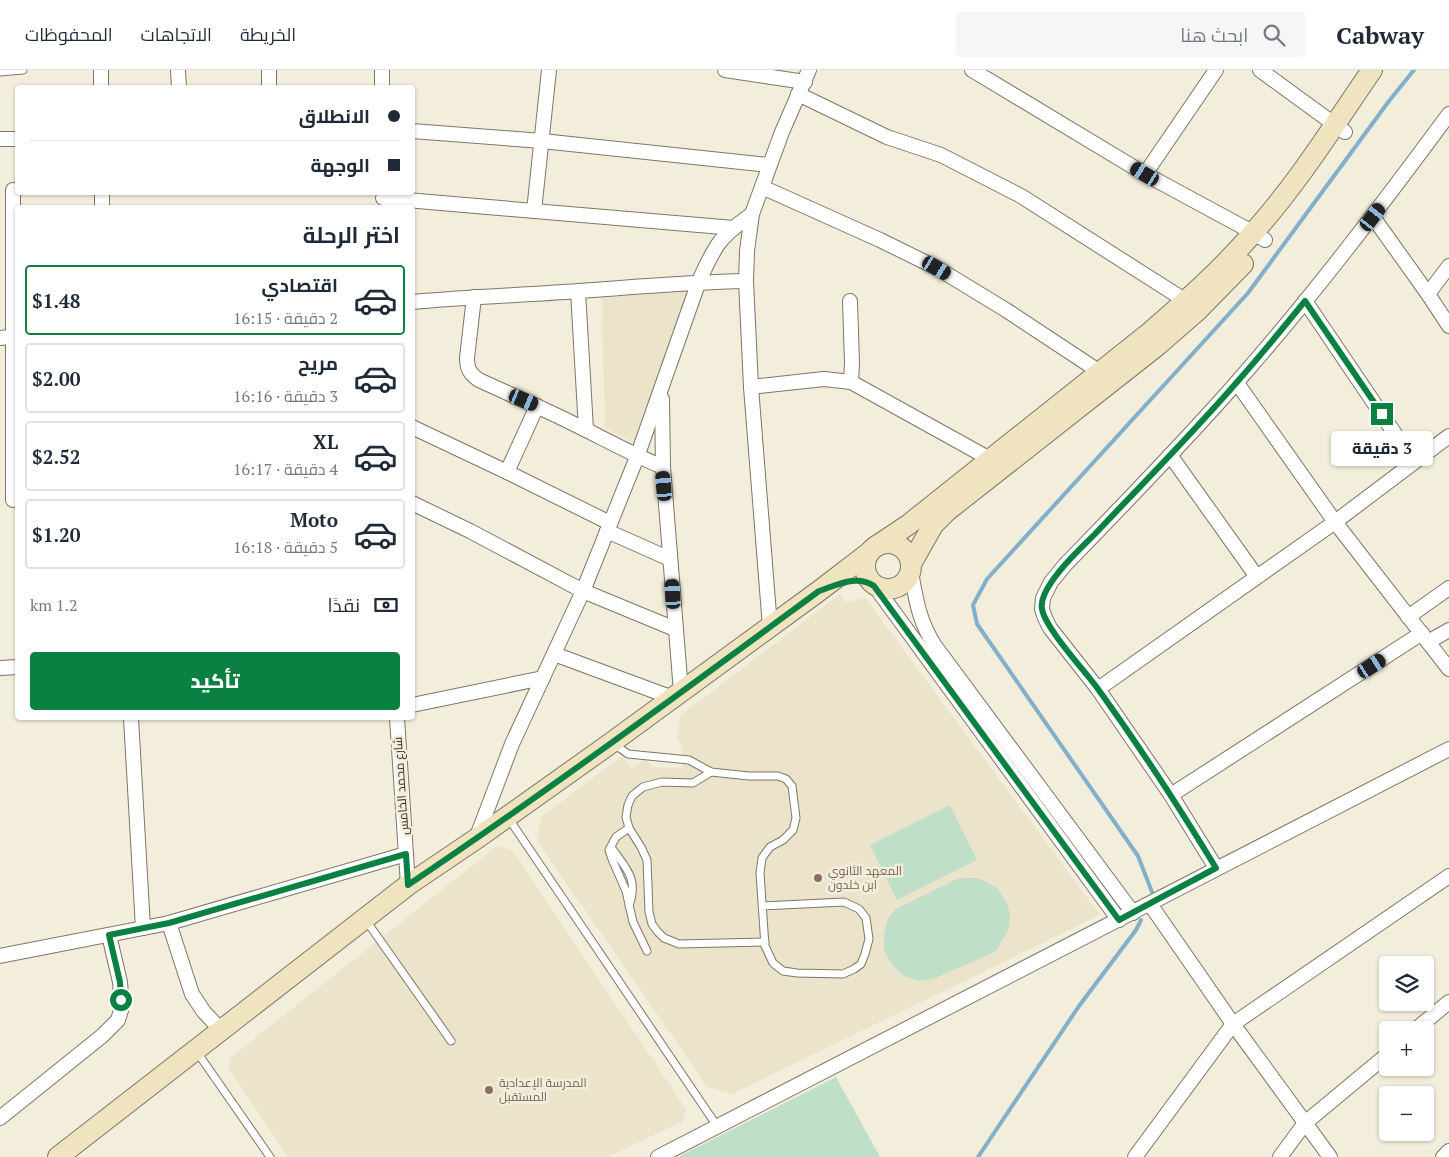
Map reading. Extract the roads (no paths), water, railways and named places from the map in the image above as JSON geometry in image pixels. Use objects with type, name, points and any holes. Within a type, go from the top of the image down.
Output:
[{"type":"street","points":[[101,70],[101,85]]},
{"type":"street","points":[[178,70],[179,85]]},
{"type":"street","points":[[269,70],[269,85]]},
{"type":"street","points":[[382,70],[382,85]]},
{"type":"street","points":[[534,211],[549,70]]},
{"type":"street","points":[[725,70],[804,82],[887,137],[941,156],[1021,196],[1192,306]]},
{"type":"street","points":[[972,70],[1145,174],[1259,237]]},
{"type":"street","points":[[1145,174],[1216,70]]},
{"type":"street","points":[[1260,70],[1340,129]]},
{"type":"street","points":[[58,1157],[408,885],[612,743],[819,591],[872,549],[908,525],[990,459],[1106,376],[1158,345],[1192,306],[1232,277],[1259,237],[1295,202],[1340,129],[1372,70]]},
{"type":"street","points":[[1340,129],[1388,70]]},
{"type":"street","points":[[770,627],[752,388],[746,281],[747,239],[752,214],[769,165],[804,82]]},
{"type":"street","points":[[1216,868],[1171,795],[1098,689],[1050,628],[1042,609],[1043,598],[1051,582],[1065,565],[1237,383],[1373,217],[1449,114]]},
{"type":"street","points":[[415,131],[542,141],[769,165]]},
{"type":"street","points":[[0,139],[15,139]]},
{"type":"street","points":[[762,187],[937,268],[1006,310],[1106,376]]},
{"type":"street","points":[[10,500],[10,337],[13,190]]},
{"type":"street","points":[[383,199],[734,228]]},
{"type":"street","points":[[476,839],[512,744],[583,591],[637,457],[699,281],[720,242],[752,214]]},
{"type":"street","points":[[1373,217],[1447,319]]},
{"type":"street","points":[[1428,294],[1449,266]]},
{"type":"street","points":[[415,302],[699,281],[746,281]]},
{"type":"street","points":[[578,291],[586,430]]},
{"type":"street","points":[[474,297],[467,366],[469,371],[479,380],[537,406],[637,457],[663,467]]},
{"type":"street","points":[[850,301],[851,382]]},
{"type":"street","points":[[1305,301],[1414,462]]},
{"type":"street","points":[[819,591],[856,580],[889,590],[903,585],[908,579],[911,568],[933,525],[1106,376]]},
{"type":"street","points":[[752,388],[824,379],[851,382],[990,459]]},
{"type":"street","points":[[1237,383],[1335,522],[1449,669]]},
{"type":"street","points":[[662,390],[663,467],[675,629],[677,695]]},
{"type":"street","points":[[507,472],[537,406]]},
{"type":"street","points":[[415,428],[507,472],[670,559]]},
{"type":"street","points":[[1098,689],[1335,522],[1449,436]]},
{"type":"street","points":[[1170,455],[1257,577]]},
{"type":"street","points":[[415,504],[470,531],[583,591],[675,629]]},
{"type":"street","points":[[1119,920],[865,572],[866,558],[872,549],[882,544],[890,543],[898,545],[909,556],[920,618],[926,632],[1133,913]]},
{"type":"street","points":[[1408,617],[1449,588]]},
{"type":"street","points":[[1171,795],[1425,638],[1449,630]]},
{"type":"street","points":[[554,654],[677,695]]},
{"type":"street","points":[[0,668],[15,668]]},
{"type":"street","points":[[415,705],[543,678]]},
{"type":"street","points":[[131,720],[142,928]]},
{"type":"street","name":"شارع محمد الخامس","points":[[397,720],[408,885]]},
{"type":"street","points":[[658,1157],[1449,749]]},
{"type":"street","points":[[0,956],[169,923],[406,854]]},
{"type":"street","points":[[1135,1157],[1233,1024],[1449,876]]},
{"type":"street","points":[[1150,904],[1233,1024],[1330,1157]]},
{"type":"street","points":[[169,923],[192,994],[204,1012],[221,1030]]},
{"type":"street","points":[[0,1118],[102,1036],[118,1020],[122,1007],[120,982],[109,935]]},
{"type":"street","points":[[1426,1021],[1449,1002]]},
{"type":"street","points":[[1280,1157],[1305,1123],[1379,1061]]},
{"type":"street","points":[[1444,1157],[1449,1151]]},
{"type":"lane","points":[[0,72],[23,70]]},
{"type":"lane","points":[[612,743],[628,754],[689,760],[711,772],[749,776],[778,776],[786,779],[792,786],[796,818],[792,830],[783,840],[770,847],[762,858],[760,873],[762,906],[765,942],[765,946],[773,963],[783,971],[798,974],[843,974],[861,964],[869,939],[866,918],[859,909],[844,902],[762,906]]},
{"type":"lane","points":[[711,772],[693,783],[662,782],[643,787],[632,796],[628,805],[626,817],[629,828],[641,846],[647,860],[652,924],[664,938],[679,944],[765,942]]},
{"type":"lane","points":[[508,816],[717,1126]]},
{"type":"lane","points":[[629,828],[616,837],[609,850],[626,891],[633,922],[647,951]]},
{"type":"lane","points":[[611,847],[632,878],[633,894],[629,906]]},
{"type":"lane","points":[[365,919],[451,1041]]},
{"type":"lane","points":[[196,1050],[270,1157]]},
{"type":"waterway","points":[[1152,892],[1138,856],[977,624],[973,605],[987,579],[1248,293],[1389,101],[1414,70]]},
{"type":"waterway","points":[[978,1157],[1079,1006],[1136,930],[1141,920]]},
{"type":"place","name":"المعهد الثانوي ابن خلدون","points":[[818,878]]},
{"type":"place","name":"المدرسة الإعدادية المستقبل","points":[[489,1090]]}]
